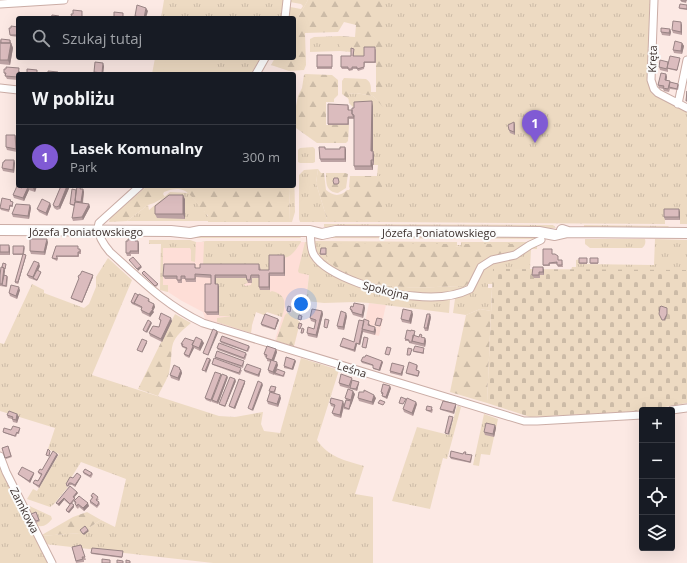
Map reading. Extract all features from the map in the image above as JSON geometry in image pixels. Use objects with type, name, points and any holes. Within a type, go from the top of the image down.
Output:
[{"type":"street","points":[[0,4],[64,0]]},
{"type":"street","points":[[285,16],[287,0]]},
{"type":"street","name":"Kręta","points":[[654,0],[651,80],[654,89],[658,93],[687,108]]},
{"type":"street","points":[[257,72],[264,60]]},
{"type":"street","points":[[678,104],[687,60]]},
{"type":"street","points":[[0,88],[16,90]]},
{"type":"street","points":[[98,230],[99,223],[138,188]]},
{"type":"street","name":"Józefa Poniatowskiego","points":[[0,230],[171,231],[187,233],[200,231],[310,231],[325,229],[336,231],[542,236],[568,232],[687,233]]},
{"type":"street","name":"Leśna","points":[[98,230],[105,246],[110,252],[152,291],[182,312],[212,326],[524,420],[546,421],[639,415]]},
{"type":"street","name":"Spokojna","points":[[310,231],[313,254],[320,263],[358,283],[418,297],[453,295],[465,292],[470,289],[481,267],[492,260],[515,255],[542,236]]},
{"type":"street","points":[[675,410],[687,408]]},
{"type":"street","name":"Zamkowa","points":[[0,456],[6,472],[52,563]]},
{"type":"shaded area","points":[[161,242],[309,242],[309,273],[306,301],[298,321],[300,322],[294,346],[275,340],[282,317],[267,312],[264,315],[256,312],[251,333],[205,319],[203,312],[168,292],[160,290]]},
{"type":"shaded area","points":[[369,303],[386,305],[379,336],[363,332]]},
{"type":"green space","points":[[164,0],[283,0],[281,16],[161,16]]},
{"type":"green space","points":[[290,0],[308,0],[296,21],[296,16],[288,16],[290,7],[301,9],[303,6],[301,4],[290,2]]},
{"type":"green space","points":[[308,0],[383,0],[383,107],[373,96],[356,93],[349,94],[349,99],[342,94],[342,81],[344,78],[366,79],[369,81],[371,92],[376,92],[376,49],[364,57],[353,57],[354,50],[351,50],[351,52],[340,51],[340,36],[355,37],[356,25],[344,22],[338,32],[305,33],[306,65],[304,70],[289,71],[271,65],[274,60],[296,60],[296,21]]},
{"type":"green space","points":[[383,0],[651,0],[653,91],[687,109],[687,224],[680,224],[680,212],[665,212],[665,224],[382,222],[382,177],[377,176],[378,165],[374,165],[374,155],[354,108],[349,103],[348,94],[356,93],[373,96],[383,106]]},
{"type":"green space","points":[[340,36],[340,51],[310,52],[310,39],[314,37]]},
{"type":"green space","points":[[155,60],[259,60],[252,72],[152,72]]},
{"type":"green space","points":[[166,60],[216,60],[214,72],[163,72]]},
{"type":"green space","points":[[305,74],[332,75],[338,80],[338,95],[334,99],[334,102],[326,102],[326,125],[349,125],[348,141],[346,143],[317,143],[296,128],[296,106]]},
{"type":"green space","points":[[313,147],[315,149],[315,162],[298,162],[298,150],[300,148]]},
{"type":"green space","points":[[318,169],[316,183],[327,219],[299,219],[299,175],[304,170]]},
{"type":"green space","points":[[318,169],[321,173],[324,173],[326,190],[331,194],[336,195],[342,194],[349,190],[350,176],[382,176],[382,222],[300,222],[299,219],[327,219],[316,183]]},
{"type":"green space","points":[[326,173],[348,174],[346,188],[338,193],[331,191],[327,183]]},
{"type":"green space","points":[[145,188],[289,188],[290,222],[208,222],[208,215],[205,214],[191,196],[187,192],[178,189],[164,192],[163,194],[165,197],[148,205],[127,221],[109,222],[110,218]]},
{"type":"green space","points":[[289,188],[295,188],[295,212],[292,222],[290,222]]},
{"type":"green space","points":[[170,192],[189,193],[212,221],[127,221],[148,205],[149,210]]},
{"type":"green space","points":[[324,224],[553,225],[556,228],[324,227]]},
{"type":"green space","points":[[584,225],[669,226],[666,229],[584,228]]},
{"type":"green space","points":[[189,235],[299,235],[301,238],[192,238]]},
{"type":"green space","points":[[325,236],[536,236],[537,239],[326,238]]},
{"type":"green space","points":[[585,239],[645,239],[645,245],[642,248],[590,248],[585,244]]},
{"type":"green space","points":[[655,239],[687,240],[687,270],[571,270],[572,267],[576,267],[576,260],[580,259],[580,264],[654,265]]},
{"type":"green space","points":[[149,240],[190,240],[196,242],[195,262],[191,261],[190,248],[163,248],[163,285],[168,285],[168,292],[160,290],[161,244],[149,244]]},
{"type":"green space","points":[[206,241],[301,242],[291,255],[281,258],[270,258],[270,273],[261,273],[260,267],[203,267],[204,242],[201,242]]},
{"type":"green space","points":[[305,242],[457,242],[457,245],[461,245],[461,242],[537,242],[537,249],[531,249],[530,269],[493,269],[493,284],[488,284],[488,288],[492,288],[491,311],[480,309],[466,315],[453,313],[455,299],[450,299],[449,313],[369,303],[324,303],[306,301],[309,275],[299,273],[298,271]],"holes":[[[455,244],[455,246],[463,247],[463,244],[528,244],[486,261],[475,270],[470,281],[465,286],[389,286],[359,279],[338,269],[327,260]]]},
{"type":"green space","points":[[328,243],[455,244],[455,246],[462,247],[463,244],[529,244],[515,253],[484,262],[477,268],[471,281],[465,286],[404,287],[389,286],[359,279],[338,269],[328,261]]},
{"type":"green space","points":[[108,258],[132,280],[92,375],[219,416],[235,417],[263,412],[261,424],[264,431],[280,433],[301,358],[339,370],[317,440],[332,455],[364,466],[355,494],[373,497],[373,563],[213,563],[45,544],[40,536],[81,533],[101,520],[115,527],[126,479],[81,462],[66,486],[68,487],[50,507],[27,499],[33,489],[37,491],[59,454],[48,449],[55,428],[0,411],[0,343],[4,344],[32,284],[44,290],[44,293],[84,308],[89,304],[96,287],[96,277]]},
{"type":"green space","points":[[493,269],[687,270],[687,403],[664,407],[639,407],[639,411],[530,417],[487,403]]},
{"type":"green space","points":[[216,278],[247,278],[248,283],[244,284],[245,286],[251,285],[252,278],[260,278],[260,290],[270,290],[270,292],[272,291],[277,293],[283,298],[285,304],[282,317],[267,312],[264,315],[256,312],[251,333],[217,322],[217,318],[232,316],[219,316],[219,287],[216,287]]},
{"type":"green space","points":[[297,300],[305,302],[304,308],[297,310],[301,311],[294,346],[276,341],[285,315],[288,312],[291,313]]},
{"type":"green space","points":[[480,309],[491,311],[487,403],[450,392],[466,315]]},
{"type":"green space","points":[[175,314],[191,323],[177,336],[172,345],[169,373],[158,396],[138,389]]},
{"type":"green space","points":[[457,406],[461,407],[447,459],[443,458],[430,509],[392,501],[417,427],[449,435]]},
{"type":"green space","points":[[484,414],[498,419],[490,455],[481,454],[479,466],[473,465]]},
{"type":"green space","points":[[0,462],[50,563],[0,563]]},
{"type":"green space","points":[[25,504],[51,516],[52,519],[45,525],[35,525]]},
{"type":"green space","points":[[87,512],[101,520],[81,532],[82,533],[40,536],[73,517]]},
{"type":"building","points":[[680,4],[687,5],[687,9],[679,8]]},
{"type":"building","points":[[137,5],[146,8],[144,16],[135,16]]},
{"type":"building","points":[[73,10],[82,11],[82,16],[72,16],[71,14],[73,14]]},
{"type":"building","points":[[114,12],[123,13],[123,16],[114,16]]},
{"type":"building","points":[[673,21],[681,22],[681,32],[672,30]]},
{"type":"building","points":[[11,26],[16,27],[16,35],[10,35],[9,28],[11,28]]},
{"type":"building","points":[[661,28],[670,29],[669,33],[661,32]]},
{"type":"building","points":[[1,39],[10,40],[10,43],[1,43]]},
{"type":"building","points":[[675,41],[682,43],[681,51],[673,50]]},
{"type":"building","points":[[0,43],[11,43],[8,60],[0,60]]},
{"type":"building","points":[[364,47],[375,47],[375,62],[364,62],[364,67],[357,69],[357,67],[348,69],[348,67],[341,67],[341,56],[351,56],[351,48],[354,49],[353,56],[364,56]]},
{"type":"building","points":[[317,55],[332,55],[332,67],[317,67]]},
{"type":"building","points":[[670,56],[680,58],[677,70],[667,68]]},
{"type":"building","points":[[660,60],[668,62],[667,69],[659,67]]},
{"type":"building","points":[[95,62],[103,63],[102,72],[94,72]]},
{"type":"building","points":[[6,67],[19,68],[19,72],[16,72],[16,77],[5,76],[6,73],[4,73],[4,69],[6,69]]},
{"type":"building","points":[[27,69],[37,70],[37,72],[27,72]]},
{"type":"building","points":[[661,73],[666,74],[665,80],[670,81],[668,89],[663,88],[664,86],[658,85]]},
{"type":"building","points":[[670,82],[678,84],[677,89],[669,87]]},
{"type":"building","points":[[372,101],[371,151],[373,151],[373,160],[371,160],[371,166],[354,166],[354,115],[352,114],[352,108],[354,108],[354,102]]},
{"type":"building","points":[[328,104],[348,105],[348,110],[352,110],[354,117],[348,117],[348,124],[328,124]]},
{"type":"building","points":[[514,122],[514,132],[509,130],[508,125]]},
{"type":"building","points":[[6,135],[15,135],[16,149],[6,147]]},
{"type":"building","points":[[319,147],[325,147],[325,149],[340,149],[340,147],[345,147],[345,159],[320,159]]},
{"type":"building","points":[[5,160],[14,160],[13,170],[2,168]]},
{"type":"building","points":[[334,178],[338,178],[338,184],[334,184]]},
{"type":"building","points":[[16,188],[28,188],[23,198],[13,195]]},
{"type":"building","points":[[60,188],[66,188],[59,206],[56,207],[53,205]]},
{"type":"building","points":[[77,188],[83,189],[81,202],[75,201]]},
{"type":"building","points":[[72,189],[76,190],[74,205],[70,204]]},
{"type":"building","points":[[169,195],[183,195],[183,214],[155,214],[155,206]]},
{"type":"building","points":[[2,198],[13,202],[12,206],[10,205],[9,210],[0,208]]},
{"type":"building","points":[[42,199],[50,203],[46,213],[37,209]]},
{"type":"building","points":[[75,202],[89,204],[82,217],[72,218]]},
{"type":"building","points":[[16,204],[30,205],[28,216],[12,214]]},
{"type":"building","points":[[664,209],[679,209],[679,217],[664,217]]},
{"type":"building","points":[[30,239],[47,239],[44,252],[30,251]]},
{"type":"building","points":[[128,239],[135,239],[135,241],[138,241],[138,251],[130,251],[130,253],[126,253],[126,241],[128,241]]},
{"type":"building","points":[[0,245],[9,245],[9,252],[0,252]]},
{"type":"building","points":[[13,246],[24,246],[23,254],[13,254]]},
{"type":"building","points":[[56,246],[78,246],[80,252],[78,252],[78,256],[56,256],[57,259],[52,258]]},
{"type":"building","points":[[321,248],[326,248],[326,254],[320,254]]},
{"type":"building","points":[[543,249],[552,249],[552,254],[558,256],[558,260],[562,260],[562,265],[557,265],[557,262],[549,263],[549,265],[543,265]]},
{"type":"building","points":[[23,254],[26,255],[18,282],[15,282]]},
{"type":"building","points":[[269,255],[284,255],[284,273],[269,273],[269,287],[259,287],[259,275],[251,275],[250,280],[247,280],[246,275],[215,275],[215,284],[218,284],[218,312],[205,312],[205,284],[211,284],[211,275],[195,274],[195,279],[185,279],[185,276],[181,276],[181,280],[177,280],[177,276],[163,276],[164,264],[195,264],[195,268],[200,268],[200,264],[259,264],[259,270],[269,270]]},
{"type":"building","points":[[133,257],[141,266],[137,269],[129,260]]},
{"type":"building","points":[[579,258],[587,258],[587,263],[579,263]]},
{"type":"building","points":[[590,258],[598,258],[598,263],[590,263]]},
{"type":"building","points":[[34,261],[39,263],[33,277],[27,275]]},
{"type":"building","points":[[3,263],[6,264],[5,269],[2,267]]},
{"type":"building","points":[[1,267],[4,268],[2,284],[0,284],[0,275]]},
{"type":"building","points":[[533,267],[543,267],[543,272],[539,272],[539,275],[532,275]]},
{"type":"building","points":[[37,270],[41,272],[37,280],[33,278]]},
{"type":"building","points":[[82,271],[93,275],[82,302],[71,298],[79,278],[78,277]]},
{"type":"building","points":[[144,271],[158,284],[155,286],[142,273]]},
{"type":"building","points":[[4,275],[7,276],[6,286],[2,285]]},
{"type":"building","points":[[11,285],[19,287],[16,296],[9,293]]},
{"type":"building","points":[[135,293],[138,295],[134,303],[135,304],[131,302]]},
{"type":"building","points":[[139,294],[149,299],[148,301],[154,304],[153,309],[149,314],[141,310],[142,307],[134,303]]},
{"type":"building","points":[[354,303],[364,305],[362,315],[352,312],[350,309],[351,306],[353,307]]},
{"type":"building","points":[[297,305],[302,307],[301,310],[296,308]]},
{"type":"building","points":[[288,306],[291,307],[290,312],[287,311]]},
{"type":"building","points":[[661,306],[667,308],[667,314],[664,320],[662,320],[659,314]]},
{"type":"building","points":[[312,309],[322,311],[316,335],[307,333],[308,327],[314,329],[316,320],[310,318]]},
{"type":"building","points":[[403,309],[412,311],[409,321],[401,319]]},
{"type":"building","points":[[341,311],[346,313],[343,327],[337,326]]},
{"type":"building","points":[[161,313],[171,318],[161,339],[149,333],[153,326],[159,327]]},
{"type":"building","points":[[265,314],[278,319],[275,329],[261,324]]},
{"type":"building","points":[[427,314],[430,314],[427,328],[424,328]]},
{"type":"building","points":[[299,315],[302,316],[301,320],[298,319]]},
{"type":"building","points":[[377,318],[382,319],[380,326],[375,325]]},
{"type":"building","points":[[325,319],[329,320],[327,328],[324,327]]},
{"type":"building","points":[[364,319],[369,321],[368,325],[375,327],[374,332],[362,329]]},
{"type":"building","points":[[148,320],[151,322],[146,332],[143,330]]},
{"type":"building","points":[[359,320],[364,321],[359,344],[356,343],[354,350],[340,346],[343,338],[354,342]]},
{"type":"building","points":[[299,323],[302,324],[300,329],[298,328]]},
{"type":"building","points":[[213,329],[217,331],[208,355],[203,353]]},
{"type":"building","points":[[407,330],[415,331],[412,342],[405,339]]},
{"type":"building","points":[[420,334],[422,335],[421,337],[425,338],[424,344],[412,341],[413,335],[419,337]]},
{"type":"building","points":[[222,336],[249,346],[247,351],[220,341]]},
{"type":"building","points":[[196,337],[202,340],[199,348],[192,345]]},
{"type":"building","points":[[364,337],[368,338],[366,348],[362,347]]},
{"type":"building","points":[[185,338],[194,341],[189,356],[184,354],[187,348],[181,344]]},
{"type":"building","points":[[142,339],[147,341],[142,352],[137,350]]},
{"type":"building","points":[[219,343],[246,353],[244,358],[217,348]]},
{"type":"building","points":[[267,346],[276,349],[272,360],[266,358],[267,355],[264,354]]},
{"type":"building","points":[[415,346],[424,348],[423,353],[413,351]]},
{"type":"building","points":[[387,347],[391,348],[389,355],[385,354]]},
{"type":"building","points":[[408,348],[412,349],[410,355],[407,355]]},
{"type":"building","points":[[217,351],[244,361],[242,366],[215,357]]},
{"type":"building","points":[[366,355],[382,361],[379,370],[373,368],[373,365],[361,361]]},
{"type":"building","points":[[286,357],[295,360],[292,369],[284,366]]},
{"type":"building","points":[[207,358],[210,359],[205,371],[202,370]]},
{"type":"building","points":[[214,358],[241,368],[239,373],[212,364]]},
{"type":"building","points":[[271,360],[277,362],[273,372],[268,370]]},
{"type":"building","points":[[409,362],[417,365],[416,370],[419,371],[418,376],[406,373]]},
{"type":"building","points":[[392,363],[404,366],[401,374],[390,371]]},
{"type":"building","points":[[247,364],[261,369],[258,375],[244,370]]},
{"type":"building","points":[[174,365],[181,370],[178,378],[170,375]]},
{"type":"building","points":[[277,369],[285,372],[283,376],[275,373]]},
{"type":"building","points":[[215,372],[221,374],[211,400],[205,398]]},
{"type":"building","points":[[222,374],[227,376],[217,402],[212,400]]},
{"type":"building","points":[[341,374],[352,378],[349,386],[339,383]]},
{"type":"building","points":[[230,377],[235,379],[225,406],[219,404]]},
{"type":"building","points":[[239,379],[245,381],[234,408],[229,406]]},
{"type":"building","points":[[352,380],[359,382],[356,389],[350,388]]},
{"type":"building","points":[[258,381],[262,383],[252,410],[248,408]]},
{"type":"building","points":[[383,384],[390,386],[386,397],[382,396],[383,393],[381,392]]},
{"type":"building","points":[[271,386],[276,387],[274,392],[269,391]]},
{"type":"building","points":[[348,389],[353,391],[351,400],[345,398]]},
{"type":"building","points":[[364,390],[374,395],[372,402],[358,398],[359,392],[364,392]]},
{"type":"building","points":[[270,392],[280,395],[277,404],[267,401]]},
{"type":"building","points":[[401,397],[406,399],[403,404],[399,403]]},
{"type":"building","points":[[331,398],[343,401],[340,415],[332,413],[335,405],[330,403]]},
{"type":"building","points":[[407,398],[416,402],[412,413],[403,409]]},
{"type":"building","points":[[346,400],[351,401],[349,409],[344,407]]},
{"type":"building","points":[[380,400],[385,402],[383,405],[378,403]]},
{"type":"building","points":[[443,401],[456,404],[453,412],[440,409]]},
{"type":"building","points":[[427,406],[432,407],[431,411],[426,410]]},
{"type":"building","points":[[9,411],[17,414],[16,420],[7,415]]},
{"type":"building","points":[[449,416],[453,417],[448,434],[445,433]]},
{"type":"building","points":[[486,423],[495,425],[493,434],[484,432]]},
{"type":"building","points":[[13,426],[20,428],[15,436],[3,432],[4,428],[11,430]]},
{"type":"building","points":[[8,446],[11,456],[5,458],[2,448]]},
{"type":"building","points":[[48,449],[50,451],[49,456],[46,455]]},
{"type":"building","points":[[53,451],[57,454],[39,486],[33,483],[35,480],[38,481],[42,474],[38,472],[40,469],[42,470]]},
{"type":"building","points":[[451,451],[463,454],[466,452],[465,454],[472,455],[470,462],[450,457]]},
{"type":"building","points":[[22,467],[34,473],[29,481],[18,474]]},
{"type":"building","points":[[85,469],[92,473],[90,476],[83,472]]},
{"type":"building","points":[[77,473],[81,476],[75,485],[69,483],[68,486],[66,484],[70,477],[73,478]]},
{"type":"building","points":[[70,486],[77,492],[73,497],[75,498],[70,504],[64,498],[58,504],[56,503]]},
{"type":"building","points":[[93,493],[98,497],[96,500],[99,502],[97,506],[90,501],[93,497],[91,496]]},
{"type":"building","points":[[79,496],[88,503],[83,508],[78,504],[77,506],[75,504],[76,502],[74,501]]},
{"type":"building","points":[[71,503],[74,505],[68,512],[66,510]]},
{"type":"building","points":[[36,512],[39,520],[36,521],[31,514]]},
{"type":"building","points":[[85,526],[88,530],[83,534],[80,530]]},
{"type":"building","points":[[81,545],[85,557],[82,557],[83,559],[76,561],[72,547]]},
{"type":"building","points":[[92,548],[123,551],[122,557],[91,553]]},
{"type":"building","points":[[102,559],[110,560],[110,563],[102,563]]},
{"type":"building","points":[[117,560],[123,561],[123,563],[117,563]]},
{"type":"place","name":"Lasek Komunalny","points":[[535,143]]}]
